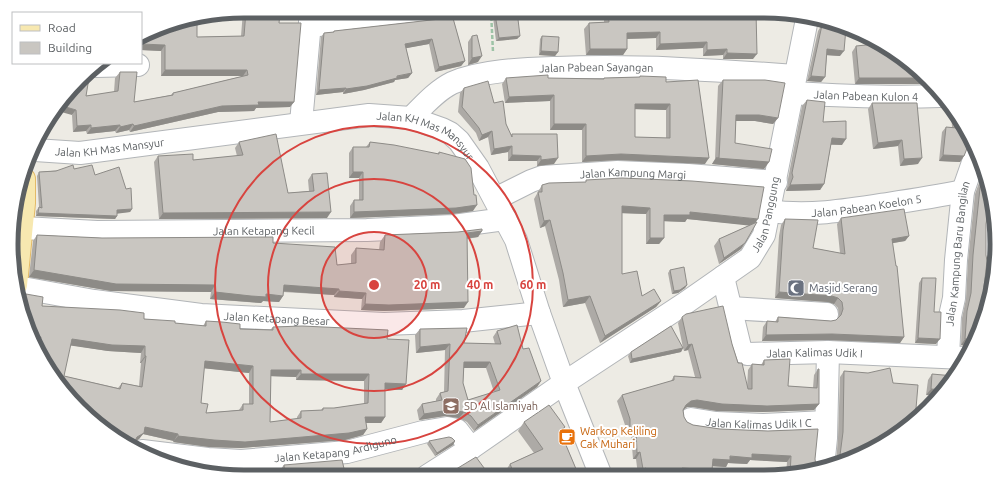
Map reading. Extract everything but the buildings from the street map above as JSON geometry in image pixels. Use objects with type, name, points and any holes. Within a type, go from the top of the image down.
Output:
[{"type":"main road","points":[[19,264],[23,228],[24,193]]},
{"type":"street","points":[[301,123],[311,18]]},
{"type":"street","name":"Jalan Panggung","points":[[437,470],[750,258],[764,235],[776,182],[806,22]]},
{"type":"street","points":[[105,66],[138,65]]},
{"type":"street","name":"Jalan Pabean Sayangan","points":[[411,118],[432,98],[452,84],[477,75],[531,68],[629,67],[721,71],[794,85]]},
{"type":"street","name":"Jalan Pabean Kulon 4","points":[[794,85],[856,97],[907,98],[935,96]]},
{"type":"street","name":"Jalan KH Mas Mansyur","points":[[38,150],[80,153],[369,115],[411,118],[450,133],[459,141],[478,168],[516,240],[539,313],[564,383],[599,470]]},
{"type":"street","name":"Jalan Kampung Baru Bangilan","points":[[957,358],[950,316],[954,298],[963,191],[974,160]]},
{"type":"street","name":"Jalan Kampung Margi","points":[[495,199],[542,177],[617,172],[688,175],[776,182]]},
{"type":"street","name":"Jalan Pabean Koelon 5","points":[[769,211],[785,213],[844,210],[963,191]]},
{"type":"street","name":"Jalan Ketapang Kecil","points":[[23,228],[97,232],[367,230],[453,226],[505,219]]},
{"type":"street","name":"Jalan Kalimas Udik I","points":[[723,277],[740,347],[743,352],[747,354],[828,352],[957,358]]},
{"type":"street","name":"Jalan Ketapang Besar","points":[[22,287],[94,301],[201,315],[384,324],[464,321],[539,313]]},
{"type":"street","points":[[730,308],[828,314]]},
{"type":"street","points":[[824,462],[826,438],[828,352]]},
{"type":"street","name":"Jalan Kalimas Udik I C","points":[[691,419],[763,425],[826,422]]},
{"type":"street","name":"Jalan Ketapang Ardiguno","points":[[155,452],[208,459],[241,461],[347,452],[423,432],[447,428],[457,430],[471,448]]},
{"type":"path","points":[[491,18],[494,73]]},
{"type":"place","name":"Masjid Serang","points":[[796,288]]},
{"type":"place","name":"SD Al Islamiyah","points":[[451,406]]},
{"type":"place","name":"Warkop Keliling Cak Muhari","points":[[567,437]]}]
